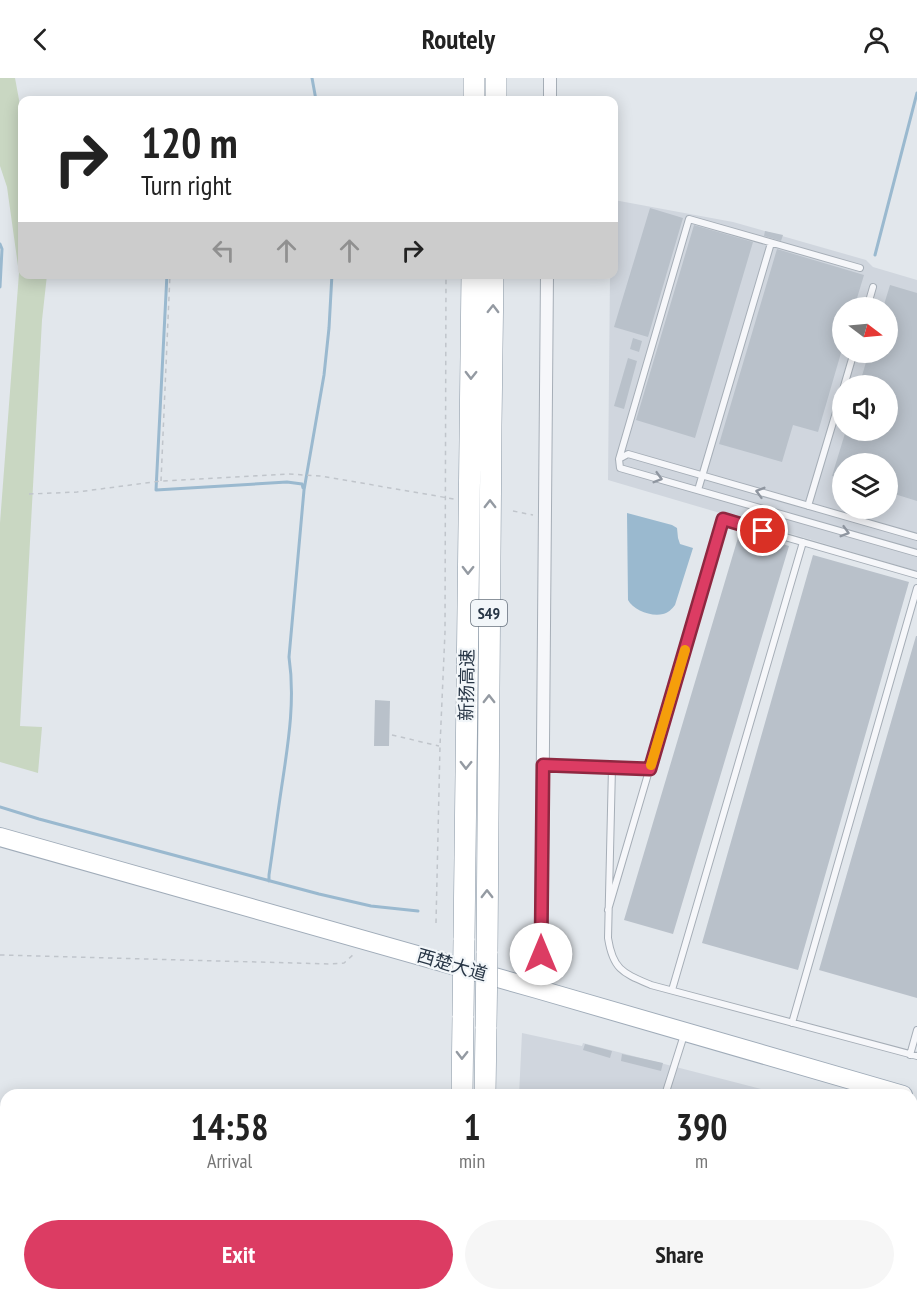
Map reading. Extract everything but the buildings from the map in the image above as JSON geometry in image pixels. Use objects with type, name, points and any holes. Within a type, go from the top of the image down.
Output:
[{"type":"highway","name":"新扬高速","points":[[462,1089],[472,279]]},
{"type":"highway","name":"新扬高速","points":[[485,1089],[493,279]]},
{"type":"main road","name":"西楚大道","points":[[0,837],[882,1089]]},
{"type":"street","points":[[549,96],[550,78]]},
{"type":"street","points":[[537,989],[541,978],[548,279]]},
{"type":"lane","points":[[860,268],[689,219],[619,459],[620,468],[917,553]]},
{"type":"lane","points":[[698,490],[771,243]]},
{"type":"lane","points":[[870,297],[873,287]]},
{"type":"lane","points":[[808,506],[832,427]]},
{"type":"lane","points":[[619,459],[628,454],[917,537]]},
{"type":"lane","points":[[608,910],[723,519],[917,576]]},
{"type":"lane","points":[[672,990],[803,542]]},
{"type":"lane","points":[[792,1023],[917,588]]},
{"type":"lane","points":[[543,765],[650,769]]},
{"type":"lane","points":[[612,767],[608,938],[610,954],[616,966],[632,977],[651,985],[913,1055],[917,1030]]},
{"type":"lane","points":[[667,1089],[685,1032]]},
{"type":"path","points":[[161,482],[170,279]]},
{"type":"path","points":[[436,923],[445,632],[446,279]]},
{"type":"path","points":[[29,494],[77,492],[161,482],[288,474],[321,476],[458,500]]},
{"type":"path","points":[[513,511],[545,518]]},
{"type":"path","points":[[392,735],[440,746]]},
{"type":"path","points":[[0,955],[330,964],[344,963],[354,954]]},
{"type":"shaded area","points":[[618,201],[733,222],[866,260],[873,267],[917,280],[917,571],[608,480],[610,279],[618,279]]},
{"type":"shaded area","points":[[522,1033],[582,1046],[583,1043],[761,1089],[519,1089]]},
{"type":"green space","points":[[0,78],[15,78],[18,96],[18,266],[7,187],[0,166]]},
{"type":"green space","points":[[19,279],[47,279],[42,320],[20,726],[42,727],[38,773],[0,762],[0,523]]},
{"type":"water","points":[[627,513],[672,525],[677,528],[680,544],[693,548],[675,605],[670,611],[658,615],[643,612],[630,604],[628,600]]},
{"type":"waterway","points":[[312,78],[315,96]]},
{"type":"waterway","points":[[875,255],[917,93]]},
{"type":"waterway","points":[[0,244],[2,249],[0,287]]},
{"type":"waterway","points":[[167,279],[156,490],[287,482],[302,484],[303,488]]},
{"type":"waterway","points":[[269,881],[290,718],[289,657],[304,490],[324,375],[332,279]]},
{"type":"waterway","points":[[0,807],[319,894],[371,906],[418,911]]},
{"type":"slow traffic","points":[[651,765],[685,650]]},
{"type":"route","points":[[541,954],[543,765],[650,769],[723,519],[763,531]]}]
